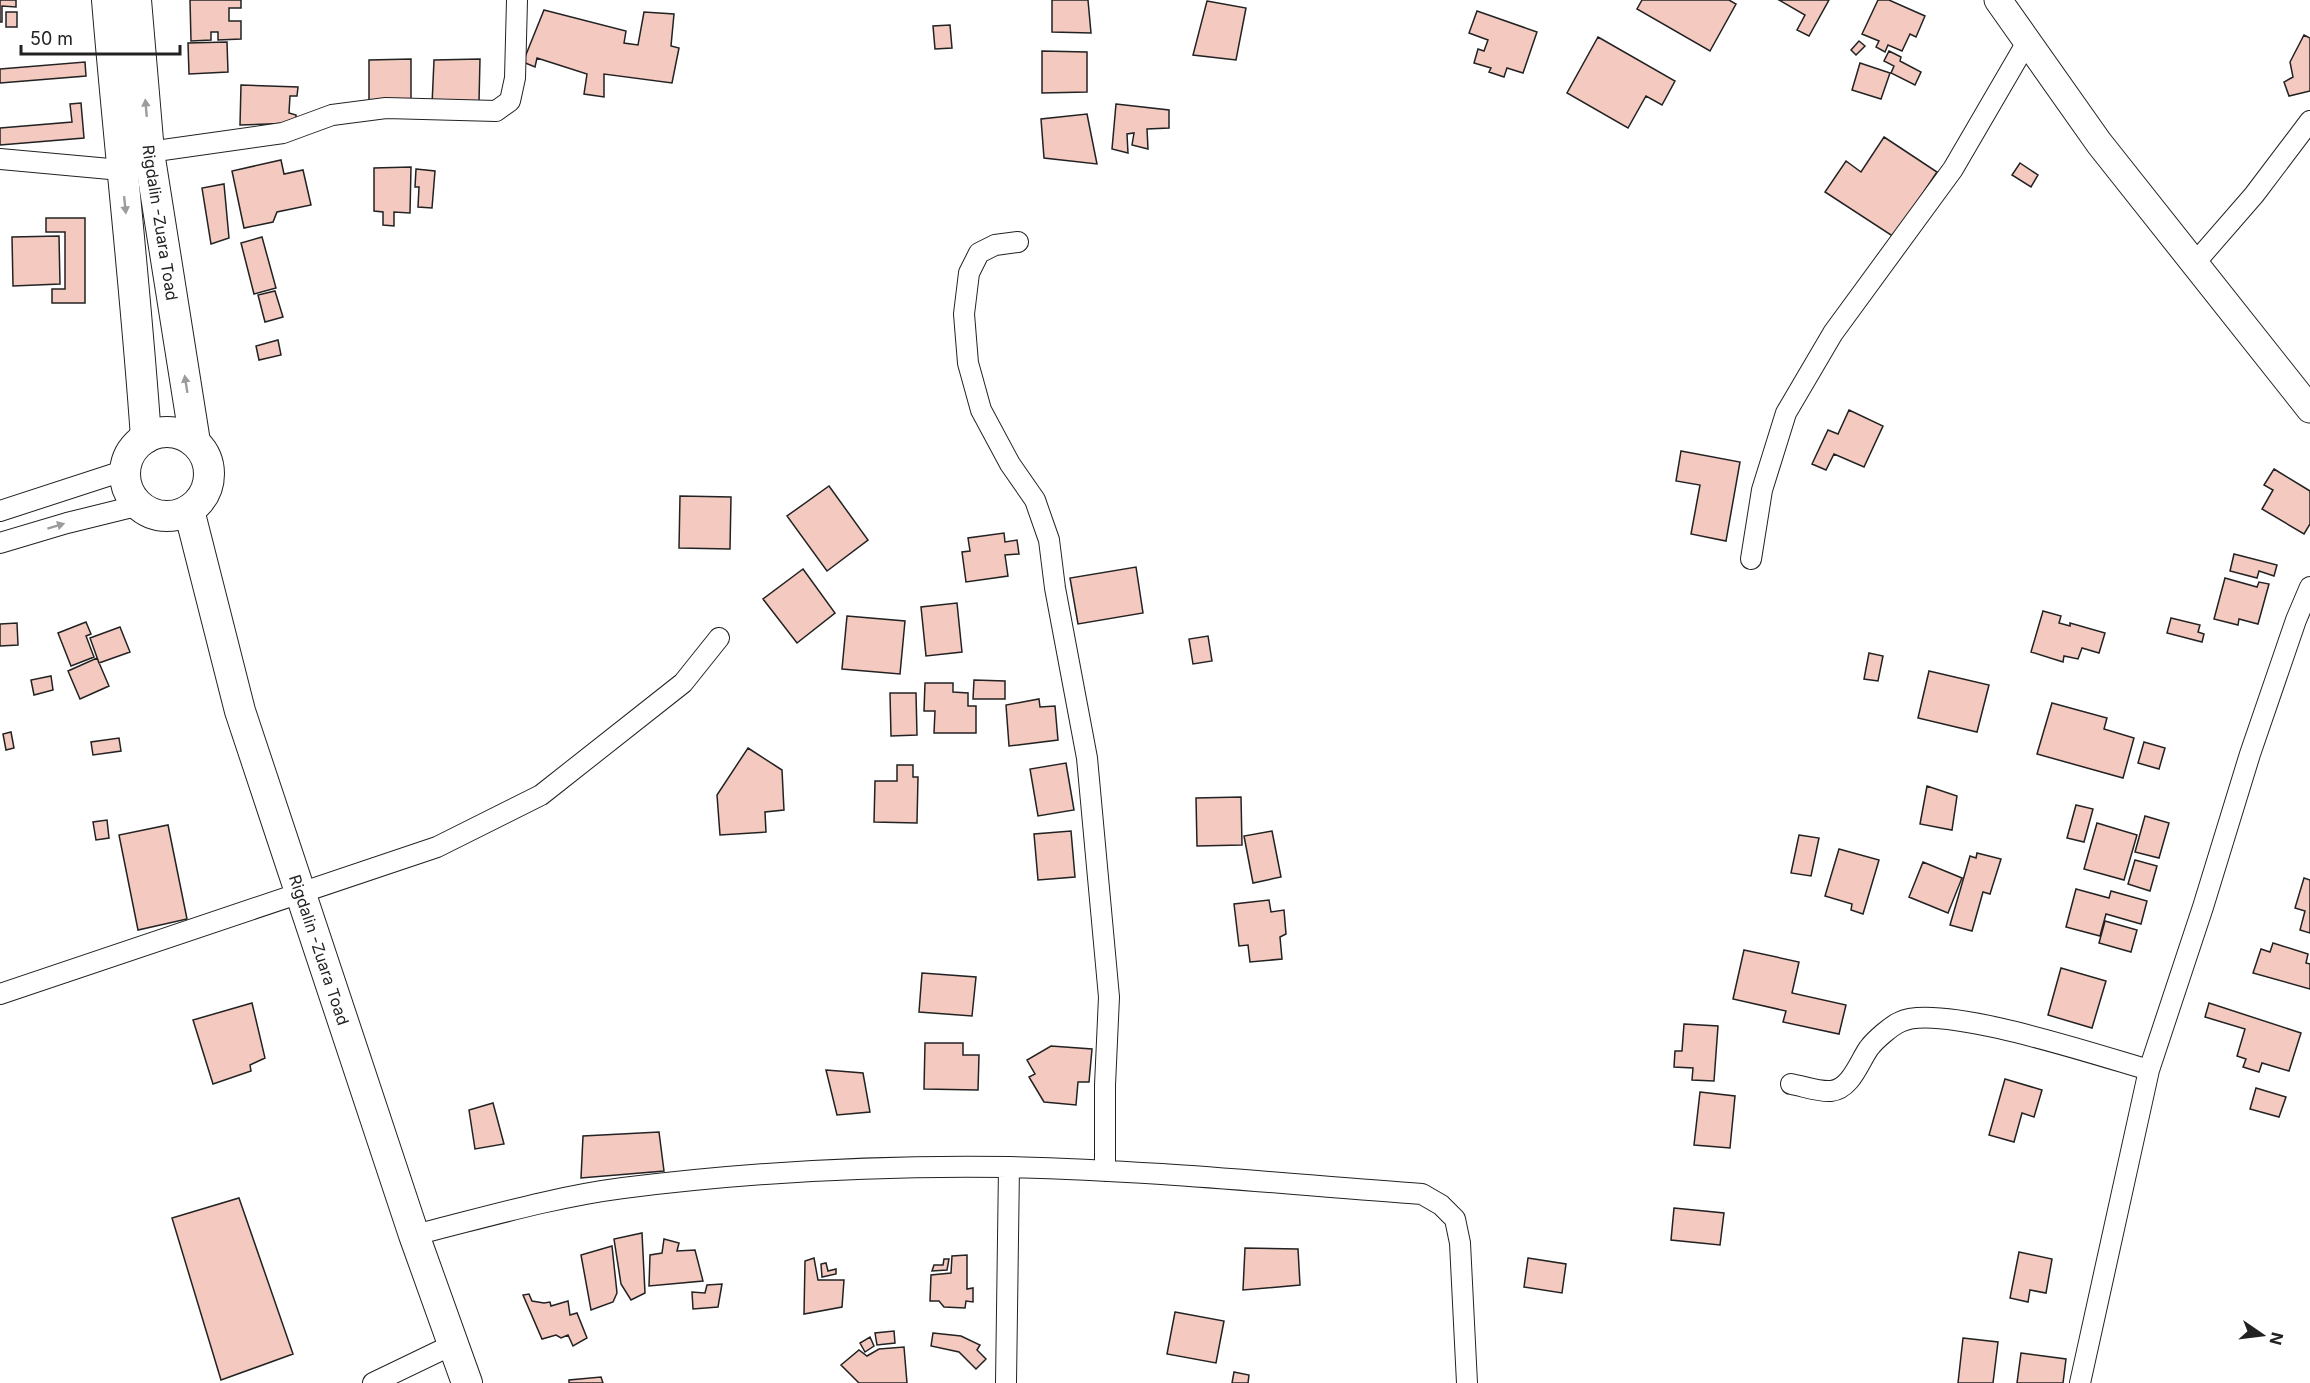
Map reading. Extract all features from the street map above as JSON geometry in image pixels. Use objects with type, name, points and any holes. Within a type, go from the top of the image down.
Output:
[{"type":"main road","name":"Rigdalin -Zuara Toad","points":[[107,0],[121,170],[138,324],[146,438]]},
{"type":"main road","name":"Rigdalin -Zuara Toad","points":[[136,0],[149,152],[195,442]]},
{"type":"main road","points":[[171,432],[184,435],[195,442],[206,458],[209,477],[206,490],[199,501],[189,510],[177,515],[151,512],[140,506],[131,495],[127,483],[126,470],[132,452],[146,438],[158,433],[171,432]]},
{"type":"main road","name":"Rigdalin -Zuara Toad","points":[[189,510],[240,711],[414,1235],[467,1383]]},
{"type":"street","points":[[149,152],[283,133],[332,115],[386,108],[496,111],[510,101],[515,78],[518,0]]},
{"type":"street","points":[[1998,0],[2099,143],[2310,409]]},
{"type":"street","points":[[1751,559],[1762,490],[1786,413],[1833,333],[1953,169],[2028,42]]},
{"type":"street","points":[[2194,264],[2254,195],[2310,121]]},
{"type":"street","points":[[0,159],[121,170]]},
{"type":"street","points":[[1018,242],[995,245],[979,253],[969,273],[964,314],[968,363],[981,410],[1010,464],[1035,500],[1049,540],[1055,588],[1087,758],[1109,997],[1105,1085],[1105,1171]]},
{"type":"street","points":[[0,511],[126,470]]},
{"type":"street","points":[[0,543],[67,523],[140,506]]},
{"type":"street","points":[[2080,1383],[2149,1070],[2203,907],[2250,754],[2296,620],[2310,587]]},
{"type":"street","points":[[0,994],[437,847],[541,795],[683,683],[719,638]]},
{"type":"street","points":[[1791,1084],[1830,1091],[1841,1088],[1870,1046],[1901,1021],[1931,1017],[1967,1021],[2149,1070]]},
{"type":"street","points":[[1006,1383],[1009,1167]]},
{"type":"street","points":[[414,1235],[546,1203],[632,1187],[726,1177],[861,1168],[1009,1167],[1105,1171],[1422,1194],[1441,1205],[1455,1219],[1460,1244],[1467,1383]]},
{"type":"street","points":[[373,1383],[454,1344]]},
{"type":"building","points":[[0,0],[16,0],[16,7],[2,6],[2,22],[0,22]]},
{"type":"building","points":[[190,0],[241,0],[241,8],[229,8],[229,21],[241,21],[241,39],[218,40],[218,32],[211,32],[211,40],[191,41]]},
{"type":"building","points":[[1052,0],[1088,0],[1091,33],[1052,32]]},
{"type":"building","points":[[1642,0],[1729,0],[1736,4],[1710,51],[1637,9]]},
{"type":"building","points":[[1779,0],[1829,0],[1809,36],[1797,30],[1805,15]]},
{"type":"building","points":[[1878,0],[1889,0],[1925,16],[1916,37],[1910,34],[1902,51],[1888,45],[1885,52],[1876,47],[1879,41],[1862,34]]},
{"type":"building","points":[[1207,1],[1246,8],[1236,60],[1193,55]]},
{"type":"building","points":[[544,10],[626,31],[624,43],[638,45],[644,12],[674,14],[671,46],[679,48],[672,83],[604,74],[604,97],[584,94],[587,74],[537,58],[535,67],[523,62]]},
{"type":"building","points":[[1477,11],[1537,32],[1523,73],[1507,68],[1504,77],[1489,72],[1491,68],[1474,63],[1478,49],[1484,51],[1488,40],[1469,33]]},
{"type":"building","points":[[6,12],[17,12],[17,27],[6,27]]},
{"type":"building","points":[[950,25],[952,48],[935,49],[933,26]]},
{"type":"building","points":[[2304,35],[2310,38],[2310,91],[2289,96],[2284,82],[2293,77],[2290,62]]},
{"type":"building","points":[[1598,37],[1675,81],[1662,105],[1646,96],[1628,128],[1567,93]]},
{"type":"building","points":[[1859,41],[1865,46],[1856,55],[1851,50]]},
{"type":"building","points":[[227,42],[228,72],[189,74],[188,43]]},
{"type":"building","points":[[1042,51],[1087,52],[1087,92],[1042,93]]},
{"type":"building","points":[[1889,51],[1901,57],[1900,61],[1921,72],[1915,85],[1891,73],[1894,66],[1884,61]]},
{"type":"building","points":[[411,59],[411,106],[369,106],[369,60]]},
{"type":"building","points":[[480,59],[479,102],[432,105],[434,60]]},
{"type":"building","points":[[85,62],[86,76],[0,83],[0,69]]},
{"type":"building","points":[[1860,63],[1890,73],[1881,99],[1852,90]]},
{"type":"building","points":[[241,85],[298,87],[297,96],[290,96],[289,113],[296,115],[296,123],[240,125]]},
{"type":"building","points":[[81,103],[84,138],[0,145],[0,128],[72,122],[70,104]]},
{"type":"building","points":[[1116,104],[1169,110],[1169,128],[1147,129],[1148,149],[1132,145],[1134,133],[1127,134],[1128,153],[1112,149]]},
{"type":"building","points":[[1087,114],[1097,164],[1044,158],[1041,119]]},
{"type":"building","points":[[1884,137],[1937,172],[1894,237],[1825,192],[1846,161],[1861,172]]},
{"type":"building","points":[[281,160],[284,174],[303,170],[311,205],[277,212],[273,222],[244,228],[232,171]]},
{"type":"building","points":[[2020,163],[2038,175],[2031,187],[2012,175]]},
{"type":"building","points":[[411,167],[410,213],[394,212],[394,226],[383,225],[383,212],[374,211],[374,168]]},
{"type":"building","points":[[416,169],[435,171],[432,208],[418,207],[419,187],[415,187]]},
{"type":"building","points":[[224,184],[229,238],[211,244],[202,188]]},
{"type":"building","points":[[46,218],[85,218],[85,303],[52,303],[52,289],[65,289],[65,232],[46,232]]},
{"type":"building","points":[[59,236],[60,284],[13,286],[12,237]]},
{"type":"building","points":[[262,237],[276,288],[254,294],[241,243]]},
{"type":"building","points":[[275,291],[283,317],[265,322],[258,295]]},
{"type":"building","points":[[278,340],[281,355],[259,360],[256,346]]},
{"type":"building","points":[[1849,410],[1883,426],[1864,467],[1834,454],[1826,470],[1812,464],[1828,430],[1838,434]]},
{"type":"building","points":[[1681,451],[1740,462],[1726,541],[1691,534],[1700,485],[1676,481]]},
{"type":"building","points":[[2274,469],[2310,491],[2310,524],[2304,534],[2262,509],[2273,490],[2264,485]]},
{"type":"building","points":[[829,486],[868,540],[827,571],[787,516]]},
{"type":"building","points":[[680,496],[731,497],[730,549],[679,548]]},
{"type":"building","points":[[1004,533],[1005,542],[1017,540],[1019,554],[1005,555],[1008,576],[966,582],[962,552],[970,551],[968,538]]},
{"type":"building","points":[[2234,554],[2277,565],[2274,576],[2259,571],[2257,578],[2230,571]]},
{"type":"building","points":[[1136,567],[1143,613],[1078,624],[1070,578]]},
{"type":"building","points":[[803,569],[835,613],[797,643],[763,599]]},
{"type":"building","points":[[2225,578],[2257,587],[2259,582],[2269,584],[2258,624],[2239,619],[2238,625],[2214,619]]},
{"type":"building","points":[[957,603],[962,652],[926,656],[921,607]]},
{"type":"building","points":[[2043,611],[2061,616],[2059,623],[2070,626],[2070,623],[2105,633],[2099,653],[2082,648],[2078,659],[2064,656],[2063,662],[2031,652]]},
{"type":"building","points":[[847,616],[905,621],[900,674],[842,669]]},
{"type":"building","points":[[2171,618],[2200,625],[2198,632],[2204,634],[2202,642],[2167,633]]},
{"type":"building","points":[[86,622],[91,634],[86,636],[94,657],[71,666],[58,633]]},
{"type":"building","points":[[17,623],[18,645],[0,646],[0,624]]},
{"type":"building","points":[[120,627],[130,652],[99,663],[90,638]]},
{"type":"building","points":[[1208,636],[1212,661],[1193,664],[1189,639]]},
{"type":"building","points":[[1869,653],[1883,656],[1878,681],[1864,679]]},
{"type":"building","points":[[97,658],[109,686],[80,699],[68,671]]},
{"type":"building","points":[[1929,671],[1989,685],[1977,732],[1918,718]]},
{"type":"building","points":[[51,676],[53,690],[34,695],[31,680]]},
{"type":"building","points":[[974,680],[1005,681],[1005,699],[973,699]]},
{"type":"building","points":[[925,683],[953,683],[953,692],[968,693],[968,706],[976,706],[976,733],[934,733],[935,711],[924,711]]},
{"type":"building","points":[[890,693],[916,693],[917,735],[891,736]]},
{"type":"building","points":[[1039,699],[1040,707],[1055,706],[1058,740],[1009,746],[1006,705]]},
{"type":"building","points":[[2052,703],[2107,718],[2104,729],[2134,738],[2123,778],[2037,754]]},
{"type":"building","points":[[11,732],[14,748],[6,750],[3,734]]},
{"type":"building","points":[[119,738],[121,751],[93,755],[91,742]]},
{"type":"building","points":[[2144,742],[2165,748],[2159,769],[2138,763]]},
{"type":"building","points":[[748,748],[782,770],[784,810],[765,812],[766,832],[720,835],[717,795]]},
{"type":"building","points":[[1066,763],[1074,810],[1038,816],[1030,769]]},
{"type":"building","points":[[897,765],[913,765],[913,777],[918,777],[917,823],[874,822],[875,781],[897,781]]},
{"type":"building","points":[[1927,786],[1957,796],[1952,830],[1920,824]]},
{"type":"building","points":[[1241,797],[1242,845],[1197,846],[1196,798]]},
{"type":"building","points":[[2076,805],[2093,809],[2084,842],[2067,838]]},
{"type":"building","points":[[2145,816],[2169,823],[2159,858],[2135,852]]},
{"type":"building","points":[[107,820],[109,838],[96,840],[93,822]]},
{"type":"building","points":[[2097,823],[2137,835],[2124,880],[2084,869]]},
{"type":"building","points":[[168,825],[187,919],[138,930],[119,835]]},
{"type":"building","points":[[1071,831],[1075,877],[1038,880],[1034,834]]},
{"type":"building","points":[[1272,831],[1281,877],[1253,883],[1244,836]]},
{"type":"building","points":[[1799,835],[1819,838],[1811,876],[1791,873]]},
{"type":"building","points":[[1839,849],[1879,860],[1863,914],[1851,910],[1852,904],[1825,896]]},
{"type":"building","points":[[1977,853],[2001,859],[1990,894],[1983,892],[1972,931],[1950,925],[1970,856],[1976,858]]},
{"type":"building","points":[[2135,860],[2157,866],[2150,891],[2128,884]]},
{"type":"building","points":[[1923,862],[1962,878],[1948,913],[1909,897]]},
{"type":"building","points":[[2304,878],[2310,880],[2310,933],[2300,930],[2305,911],[2295,908]]},
{"type":"building","points":[[2076,889],[2109,898],[2111,891],[2147,901],[2141,924],[2106,914],[2100,936],[2066,927]]},
{"type":"building","points":[[1269,900],[1271,912],[1284,910],[1286,934],[1280,937],[1282,959],[1250,962],[1248,945],[1239,946],[1234,904]]},
{"type":"building","points":[[2105,921],[2137,930],[2131,952],[2099,943]]},
{"type":"building","points":[[2273,943],[2308,954],[2306,963],[2310,964],[2310,989],[2253,973],[2261,949],[2270,952]]},
{"type":"building","points":[[1744,950],[1799,962],[1792,993],[1846,1005],[1839,1034],[1783,1022],[1786,1011],[1733,999]]},
{"type":"building","points":[[2061,968],[2106,981],[2092,1028],[2048,1015]]},
{"type":"building","points":[[922,973],[976,977],[972,1016],[919,1012]]},
{"type":"building","points":[[252,1003],[265,1058],[250,1065],[251,1071],[213,1084],[193,1020]]},
{"type":"building","points":[[2209,1003],[2301,1033],[2289,1071],[2262,1063],[2259,1072],[2243,1067],[2246,1059],[2237,1056],[2245,1029],[2205,1017]]},
{"type":"building","points":[[1684,1024],[1718,1026],[1714,1081],[1692,1080],[1693,1068],[1674,1067],[1675,1051],[1682,1051]]},
{"type":"building","points":[[925,1043],[963,1043],[963,1055],[979,1055],[978,1090],[924,1089]]},
{"type":"building","points":[[1051,1046],[1092,1049],[1089,1082],[1078,1082],[1076,1105],[1044,1102],[1029,1077],[1035,1074],[1027,1060]]},
{"type":"building","points":[[826,1070],[863,1073],[870,1112],[837,1115]]},
{"type":"building","points":[[2005,1079],[2042,1090],[2034,1117],[2022,1113],[2014,1142],[1989,1135]]},
{"type":"building","points":[[2256,1088],[2286,1097],[2279,1117],[2250,1109]]},
{"type":"building","points":[[1700,1092],[1735,1096],[1730,1148],[1694,1145]]},
{"type":"building","points":[[493,1103],[504,1144],[475,1149],[469,1110]]},
{"type":"building","points":[[659,1132],[664,1171],[581,1178],[583,1136]]},
{"type":"building","points":[[239,1198],[293,1354],[221,1380],[172,1218]]},
{"type":"building","points":[[1674,1208],[1724,1213],[1720,1245],[1671,1240]]},
{"type":"building","points":[[642,1233],[645,1293],[631,1300],[621,1284],[614,1239]]},
{"type":"building","points":[[664,1239],[679,1243],[677,1251],[695,1250],[703,1281],[649,1286],[650,1255],[662,1253]]},
{"type":"building","points":[[612,1246],[617,1293],[613,1302],[591,1310],[581,1255]]},
{"type":"building","points":[[1245,1248],[1298,1249],[1300,1285],[1243,1290]]},
{"type":"building","points":[[2019,1252],[2052,1259],[2046,1293],[2030,1290],[2028,1302],[2010,1298]]},
{"type":"building","points":[[967,1255],[967,1289],[973,1288],[973,1302],[966,1301],[965,1308],[944,1307],[939,1301],[930,1301],[931,1275],[951,1273],[952,1256]]},
{"type":"building","points":[[814,1258],[818,1280],[844,1280],[842,1307],[804,1314],[805,1261]]},
{"type":"building","points":[[1528,1258],[1566,1264],[1562,1293],[1524,1287]]},
{"type":"building","points":[[944,1259],[949,1259],[947,1270],[932,1271],[934,1265],[943,1265]]},
{"type":"building","points":[[826,1263],[828,1271],[836,1269],[836,1274],[822,1277],[821,1264]]},
{"type":"building","points":[[722,1284],[718,1307],[693,1309],[692,1292],[705,1293],[707,1285]]},
{"type":"building","points":[[529,1294],[532,1301],[550,1302],[551,1306],[568,1301],[570,1315],[577,1313],[587,1338],[573,1346],[568,1335],[561,1338],[556,1335],[542,1339],[523,1295]]},
{"type":"building","points":[[1175,1312],[1224,1321],[1216,1363],[1167,1354]]},
{"type":"building","points":[[894,1331],[895,1343],[877,1345],[875,1333]]},
{"type":"building","points":[[933,1333],[961,1336],[980,1345],[977,1350],[986,1359],[976,1369],[959,1352],[931,1346]]},
{"type":"building","points":[[870,1337],[874,1346],[865,1352],[860,1343]]},
{"type":"building","points":[[1963,1338],[1998,1342],[1993,1383],[1958,1383]]},
{"type":"building","points":[[904,1347],[907,1383],[859,1383],[841,1365],[859,1350],[867,1356],[879,1349]]},
{"type":"building","points":[[2021,1353],[2066,1359],[2063,1383],[2017,1383]]},
{"type":"building","points":[[1234,1372],[1249,1375],[1248,1383],[1232,1383]]},
{"type":"building","points":[[601,1377],[603,1383],[569,1383],[569,1380]]}]
